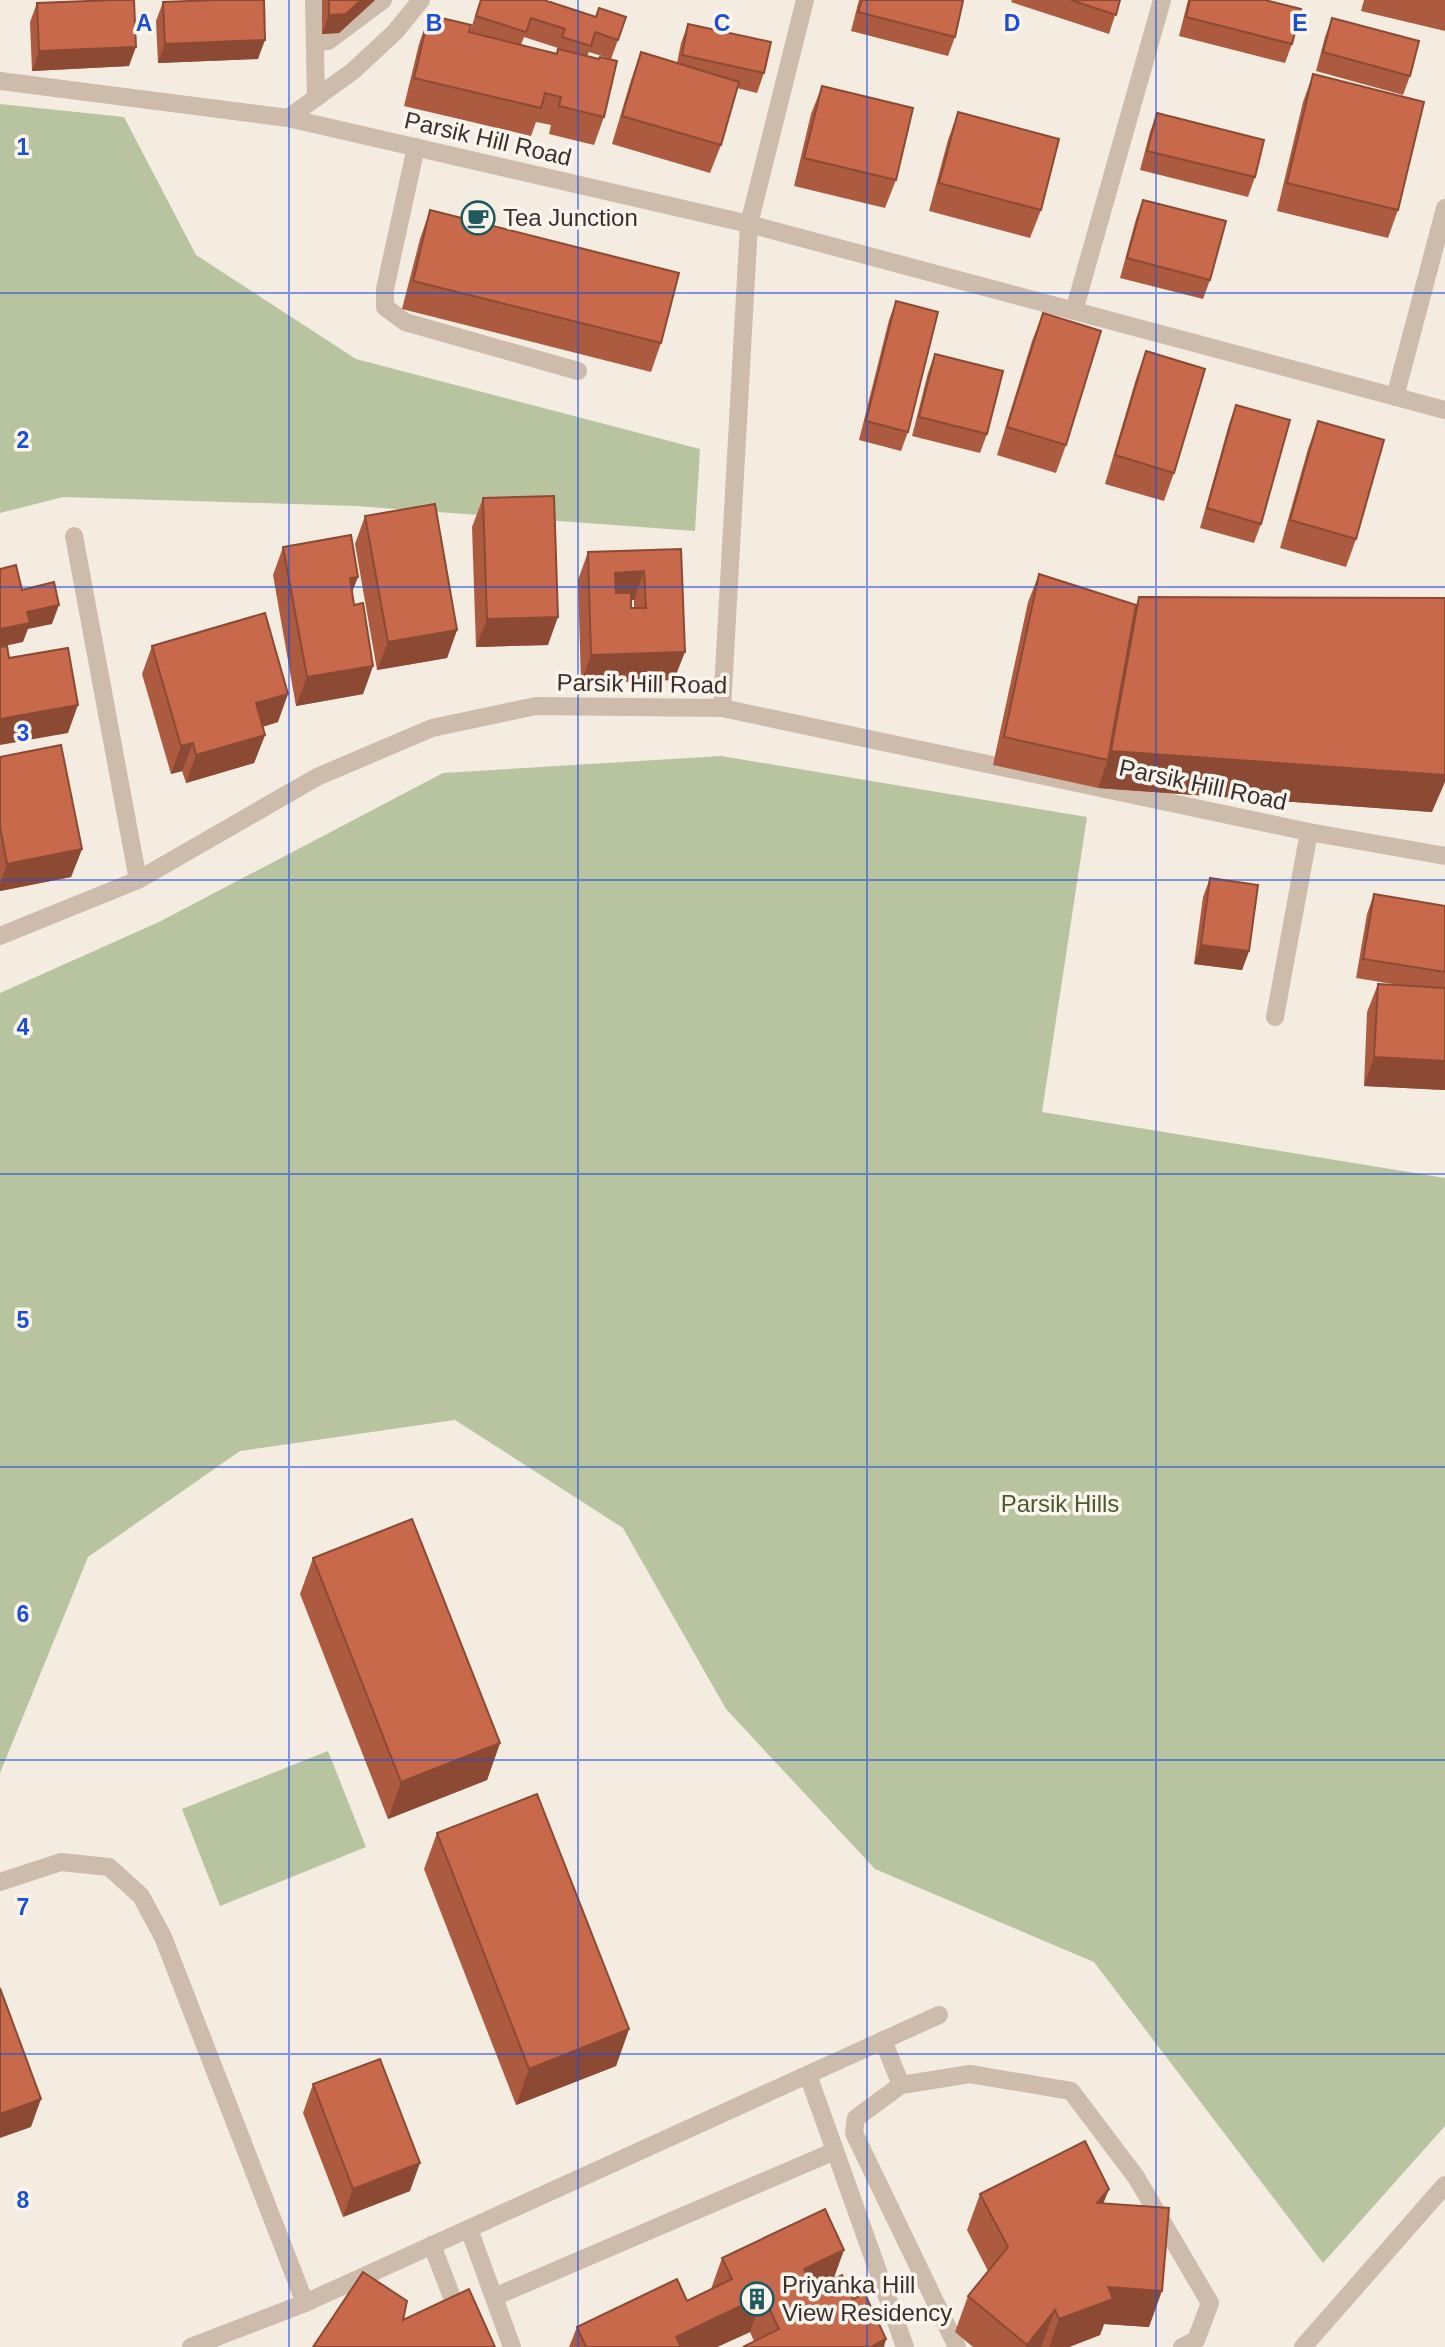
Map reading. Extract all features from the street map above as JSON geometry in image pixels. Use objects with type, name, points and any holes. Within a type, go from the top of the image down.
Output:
[{"type":"street","points":[[314,0],[316,98]]},
{"type":"street","points":[[315,42],[328,41],[383,0]]},
{"type":"street","points":[[288,118],[353,71],[395,32],[421,0]]},
{"type":"street","points":[[722,708],[749,224],[805,0]]},
{"type":"street","points":[[1074,310],[1162,0]]},
{"type":"street","name":"Parsik Hill Road","points":[[0,81],[288,118],[416,147],[749,224],[1445,410]]},
{"type":"street","points":[[416,147],[385,289],[385,307],[405,322],[578,371]]},
{"type":"street","points":[[1395,397],[1440,250],[1445,208]]},
{"type":"street","points":[[74,536],[138,880]]},
{"type":"street","name":"Parsik Hill Road","points":[[0,936],[138,880],[317,777],[432,728],[536,706],[722,708],[1309,832],[1445,856]]},
{"type":"street","points":[[1275,1017],[1309,832]]},
{"type":"street","points":[[0,1882],[61,1862],[109,1867],[141,1896],[163,1937],[305,2303]]},
{"type":"street","points":[[191,2347],[305,2303],[939,2015]]},
{"type":"street","points":[[883,2040],[901,2085]]},
{"type":"street","points":[[957,2347],[854,2133],[856,2118],[901,2085],[970,2074],[1071,2091],[1136,2177],[1210,2303],[1196,2340],[1182,2347]]},
{"type":"street","points":[[808,2075],[905,2347]]},
{"type":"street","points":[[494,2297],[835,2151]]},
{"type":"street","points":[[1303,2347],[1445,2185]]},
{"type":"street","points":[[468,2229],[512,2347]]},
{"type":"street","points":[[432,2245],[471,2347]]},
{"type":"green space","points":[[0,104],[124,117],[196,255],[356,359],[700,449],[695,531],[356,506],[63,497],[0,513]]},
{"type":"green space","name":"Parsik Hills","points":[[721,756],[1087,817],[1042,1112],[1445,1178],[1445,2126],[1323,2263],[1094,1962],[875,1869],[726,1709],[623,1528],[455,1420],[240,1451],[88,1557],[0,1773],[0,993],[159,922],[443,773]]},
{"type":"green space","points":[[328,1751],[366,1847],[220,1906],[182,1809]]},
{"type":"building","points":[[134,0],[136,47],[39,51],[37,3]]},
{"type":"building","points":[[264,0],[265,40],[165,44],[163,2]]},
{"type":"building","points":[[329,0],[361,0],[346,14],[329,15]]},
{"type":"building","points":[[481,0],[547,0],[596,17],[599,8],[626,17],[618,40],[595,32],[591,46],[562,37],[565,29],[531,18],[526,32],[476,16]]},
{"type":"building","points":[[862,0],[963,1],[955,37],[858,12]]},
{"type":"building","points":[[1071,0],[1120,0],[1116,15]]},
{"type":"building","points":[[1190,0],[1265,0],[1301,9],[1292,44],[1186,17]]},
{"type":"building","points":[[429,15],[471,25],[469,32],[557,54],[558,49],[617,61],[604,117],[559,106],[561,97],[545,93],[541,108],[414,78]]},
{"type":"building","points":[[1332,18],[1419,41],[1410,76],[1323,52]]},
{"type":"building","points":[[688,24],[771,42],[764,73],[682,55]]},
{"type":"building","points":[[641,52],[739,82],[721,145],[622,116]]},
{"type":"building","points":[[1313,74],[1424,102],[1398,210],[1287,183]]},
{"type":"building","points":[[822,86],[913,108],[896,180],[804,158]]},
{"type":"building","points":[[958,112],[1059,139],[1041,210],[939,183]]},
{"type":"building","points":[[1157,113],[1264,140],[1255,177],[1147,151]]},
{"type":"building","points":[[1143,200],[1226,221],[1210,280],[1127,258]]},
{"type":"building","points":[[430,210],[679,273],[661,343],[413,281]]},
{"type":"building","points":[[896,301],[938,312],[908,432],[866,421]]},
{"type":"building","points":[[1043,313],[1101,331],[1066,445],[1007,427]]},
{"type":"building","points":[[1146,351],[1205,369],[1174,473],[1115,455]]},
{"type":"building","points":[[935,354],[1003,371],[987,434],[919,417]]},
{"type":"building","points":[[1236,405],[1290,420],[1261,524],[1207,508]]},
{"type":"building","points":[[1318,421],[1384,440],[1356,539],[1290,520]]},
{"type":"building","points":[[554,496],[558,617],[487,619],[483,498]]},
{"type":"building","points":[[435,504],[457,630],[388,642],[365,516]]},
{"type":"building","points":[[351,535],[358,577],[350,578],[354,605],[363,603],[373,666],[307,677],[283,547]]},
{"type":"building","points":[[681,549],[685,652],[591,655],[588,552]],"holes":[[[644,571],[646,608],[631,608],[631,593],[616,593],[615,573]]]},
{"type":"building","points":[[16,565],[22,590],[54,582],[59,605],[27,612],[30,623],[0,629],[0,569]]},
{"type":"building","points":[[1039,574],[1136,605],[1108,760],[1004,737]]},
{"type":"building","points":[[1139,597],[1445,598],[1445,775],[1111,751]]},
{"type":"building","points":[[265,613],[288,694],[256,703],[265,735],[196,755],[193,743],[181,746],[152,646]]},
{"type":"building","points":[[7,646],[9,658],[68,648],[78,705],[0,719],[0,647]]},
{"type":"building","points":[[61,745],[82,849],[7,864],[0,827],[0,757]]},
{"type":"building","points":[[1210,878],[1258,885],[1249,951],[1201,945]]},
{"type":"building","points":[[1374,894],[1445,906],[1445,972],[1363,959]]},
{"type":"building","points":[[1378,984],[1445,988],[1445,1061],[1374,1057]]},
{"type":"building","points":[[412,1519],[500,1743],[401,1782],[313,1558]]},
{"type":"building","points":[[537,1794],[629,2029],[529,2069],[437,1833]]},
{"type":"building","points":[[0,1988],[41,2099],[0,2114]]},
{"type":"building","points":[[380,2059],[420,2163],[353,2189],[313,2084]]},
{"type":"building","points":[[1085,2141],[1109,2189],[1097,2203],[1169,2208],[1162,2291],[1108,2287],[1113,2299],[1059,2319],[1055,2310],[1027,2345],[968,2296],[1008,2247],[980,2194]]},
{"type":"building","points":[[825,2209],[844,2250],[804,2269],[814,2289],[842,2275],[853,2299],[865,2294],[886,2339],[871,2347],[743,2347],[779,2329],[763,2295],[676,2337],[681,2347],[586,2347],[577,2327],[677,2279],[687,2301],[732,2279],[722,2258]]},
{"type":"building","points":[[363,2272],[407,2301],[403,2320],[469,2289],[495,2347],[313,2347]]},
{"type":"place","name":"Tea Junction","points":[[478,218]]},
{"type":"place","name":"Priyanka Hill View Residency","points":[[757,2299]]}]
